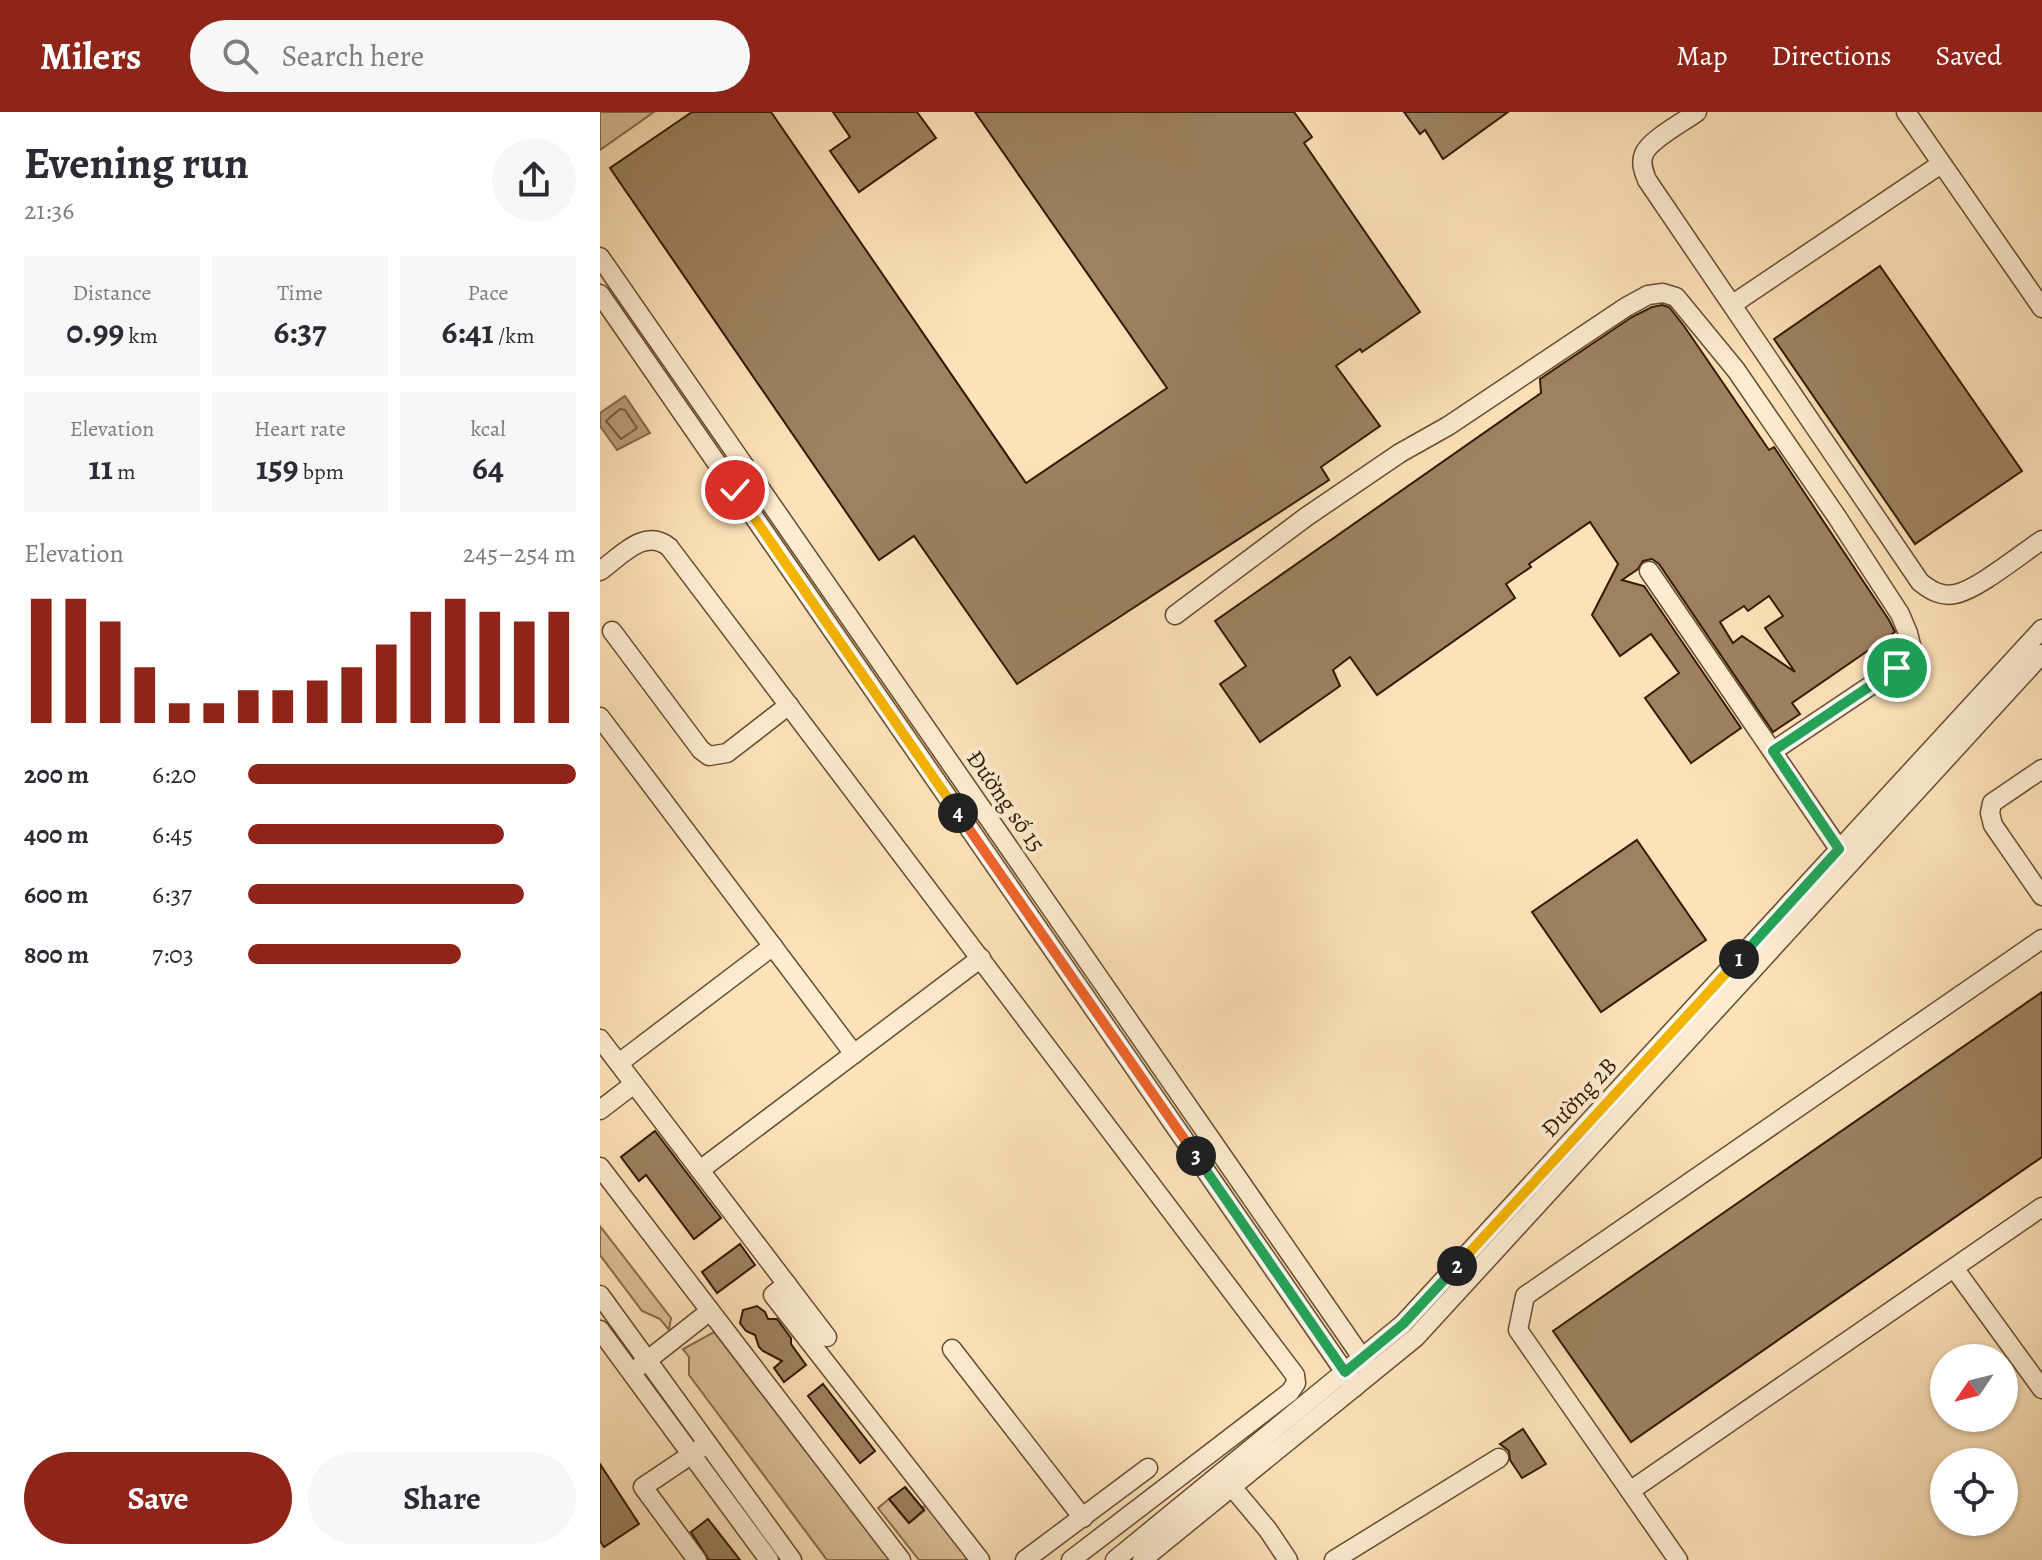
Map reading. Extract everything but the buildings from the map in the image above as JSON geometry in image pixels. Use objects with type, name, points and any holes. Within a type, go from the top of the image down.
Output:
[{"type":"street","points":[[1697,112],[1650,146],[1644,154],[1642,167],[1647,180],[1920,582],[1932,591],[1956,594],[2042,540]]},
{"type":"street","points":[[1906,112],[2042,308]]},
{"type":"street","points":[[1733,304],[1941,164]]},
{"type":"street","name":"Đường số 15","points":[[600,257],[1367,1365]]},
{"type":"street","points":[[1175,615],[1306,517],[1400,453],[1448,426],[1626,307],[1648,295],[1663,293],[1676,297],[1684,305],[1736,370],[1900,614],[1912,649],[1909,657],[1897,668],[1773,751]]},
{"type":"street","name":"Đường số 15","points":[[600,294],[1350,1379]]},
{"type":"street","points":[[600,571],[641,541],[653,539],[664,543],[1293,1371],[1296,1379],[1290,1392],[1071,1560]]},
{"type":"street","points":[[1649,571],[1839,849]]},
{"type":"street","name":"Đường 2B","points":[[1115,1560],[1367,1365],[2042,629]]},
{"type":"street","points":[[612,631],[701,750],[709,756],[727,753],[789,705]]},
{"type":"street","name":"Đường 2B","points":[[1367,1365],[1416,1337],[2042,654]]},
{"type":"street","points":[[600,717],[854,1054]]},
{"type":"street","points":[[2042,769],[1992,803],[1990,813],[1993,825],[2042,896]]},
{"type":"street","points":[[1678,1560],[1518,1330],[1525,1296],[2042,939]]},
{"type":"street","points":[[619,1063],[773,946]]},
{"type":"street","points":[[700,1170],[981,958]]},
{"type":"street","points":[[600,1039],[827,1337]]},
{"type":"street","points":[[600,1110],[634,1084]]},
{"type":"street","points":[[600,1167],[901,1560]]},
{"type":"street","points":[[1630,1491],[2042,1207]]},
{"type":"street","points":[[1954,1268],[2042,1389]]},
{"type":"street","points":[[787,1284],[773,1295],[980,1560]]},
{"type":"street","points":[[600,1295],[792,1560]]},
{"type":"street","points":[[631,1372],[710,1311]]},
{"type":"street","points":[[600,1330],[769,1560]]},
{"type":"street","points":[[952,1349],[1083,1518]]},
{"type":"street","name":"Đường 2B","points":[[1142,1560],[1232,1487],[1350,1379]]},
{"type":"street","points":[[697,1560],[643,1487],[709,1443]]},
{"type":"street","points":[[1334,1560],[1499,1458]]},
{"type":"street","points":[[1025,1560],[1148,1468]]},
{"type":"street","points":[[1232,1487],[1288,1560]]},
{"type":"shaded area","points":[[600,112],[654,112],[600,150]]},
{"type":"shaded area","points":[[600,1226],[671,1318],[669,1330],[660,1319],[642,1311],[600,1255]]},
{"type":"shaded area","points":[[714,1332],[890,1560],[827,1560],[689,1375],[689,1357],[683,1349]]},
{"type":"shaded area","points":[[889,1499],[909,1523],[924,1511],[922,1507],[928,1506],[972,1560],[919,1560],[878,1508]]},
{"type":"water","points":[[625,396],[650,433],[617,450],[600,426],[600,413]]},
{"type":"route","points":[[735,490],[1345,1372],[1403,1324],[1839,849],[1773,751],[1897,668]]}]
